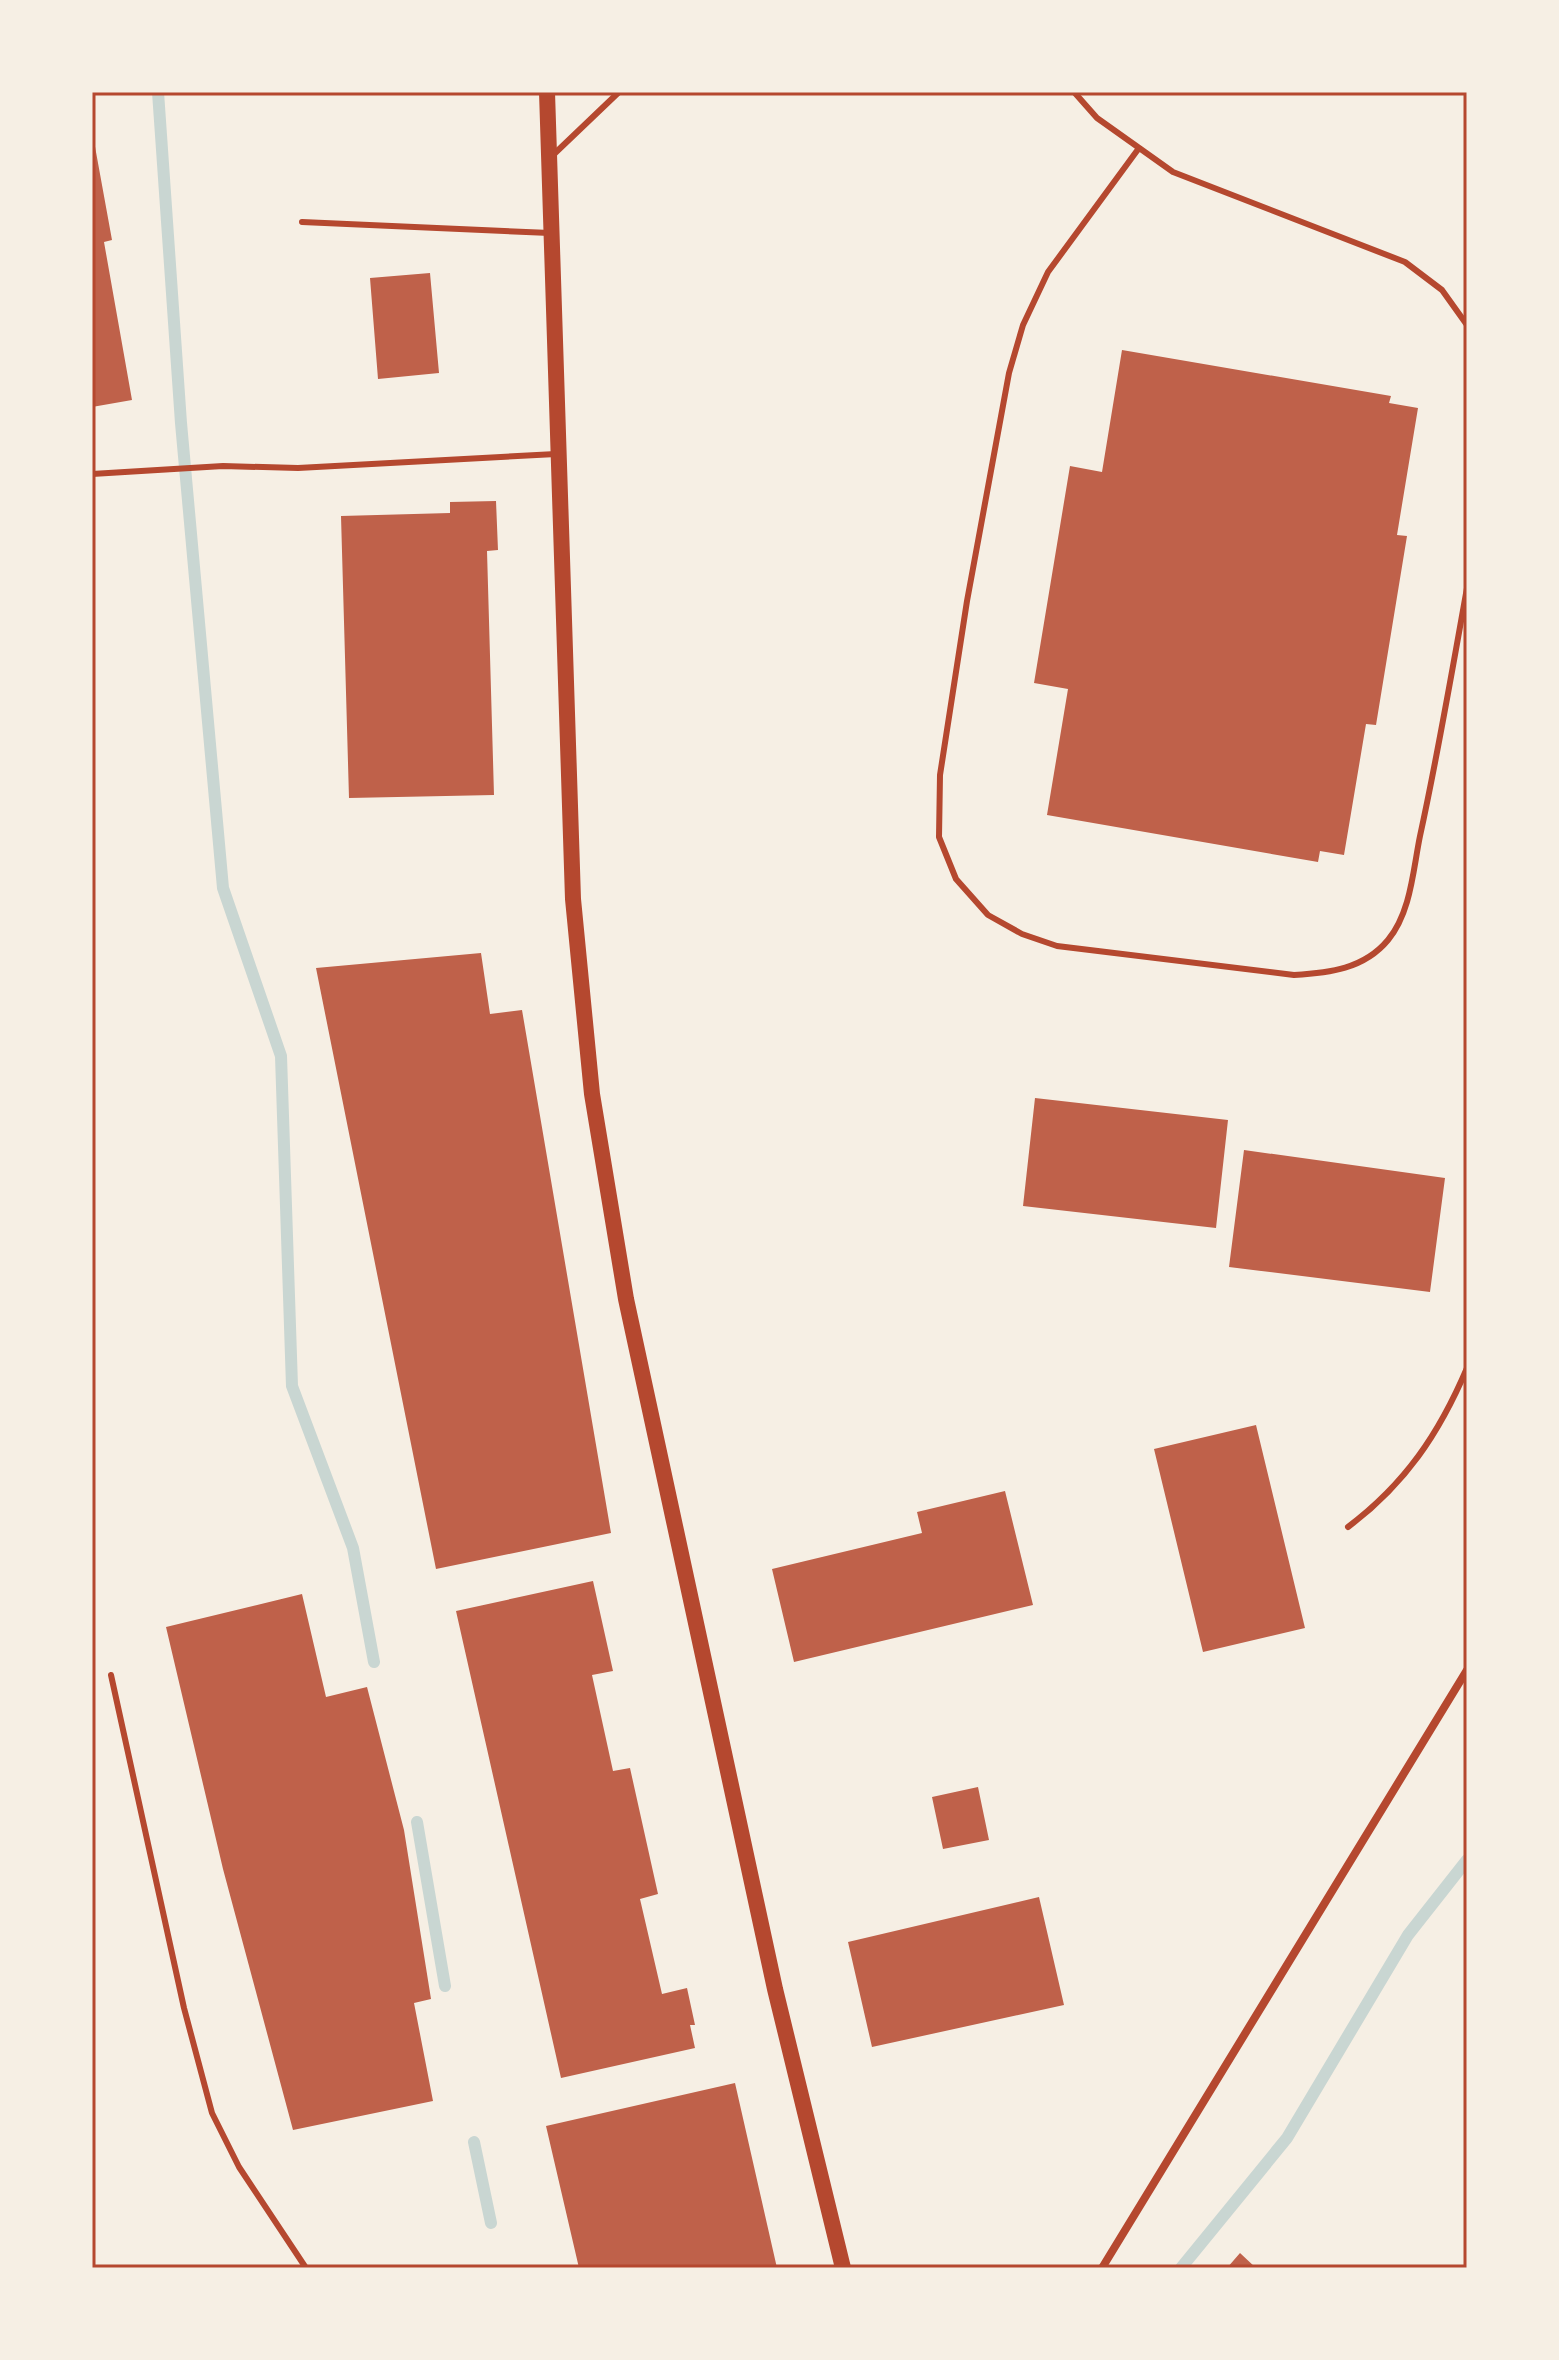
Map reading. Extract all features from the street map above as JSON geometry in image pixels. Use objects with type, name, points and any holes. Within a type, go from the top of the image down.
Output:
[{"type":"main road","points":[[547,92],[573,899],[592,1094],[629,1315],[775,1989],[843,2268]]},
{"type":"street","points":[[1102,2268],[1467,1670]]},
{"type":"lane","points":[[549,159],[619,92]]},
{"type":"lane","points":[[1074,92],[1097,118],[1173,172],[1405,262],[1442,290],[1467,325]]},
{"type":"lane","points":[[1139,148],[1048,272],[1023,325],[1009,373],[967,601],[940,775],[939,837],[956,879],[988,915],[1022,934],[1057,946],[1294,975],[1330,973],[1363,962],[1388,941],[1403,916],[1436,761],[1467,588]]},
{"type":"lane","points":[[302,222],[550,233]]},
{"type":"lane","points":[[92,474],[223,466],[298,468],[557,454]]},
{"type":"lane","points":[[1348,1527],[1390,1491],[1412,1467],[1448,1412],[1467,1368]]},
{"type":"lane","points":[[111,1675],[184,2008],[212,2113],[239,2167],[306,2268]]},
{"type":"building","points":[[92,130],[112,240],[104,242],[132,400],[92,407]]},
{"type":"building","points":[[430,273],[439,373],[378,379],[370,278]]},
{"type":"building","points":[[1122,350],[1391,396],[1389,403],[1418,408],[1397,535],[1407,536],[1376,725],[1366,724],[1344,855],[1320,851],[1318,862],[1047,815],[1068,689],[1034,683],[1070,466],[1102,472]]},
{"type":"building","points":[[496,501],[498,550],[487,551],[494,795],[349,798],[341,516],[450,513],[450,502]]},
{"type":"building","points":[[481,953],[490,1014],[522,1010],[611,1533],[436,1569],[316,968]]},
{"type":"building","points":[[1035,1098],[1228,1120],[1216,1228],[1023,1206]]},
{"type":"building","points":[[1244,1150],[1445,1178],[1430,1292],[1229,1267]]},
{"type":"building","points":[[1256,1425],[1305,1628],[1203,1652],[1154,1449]]},
{"type":"building","points":[[1005,1491],[1033,1605],[794,1662],[772,1569],[922,1533],[917,1512]]},
{"type":"building","points":[[593,1581],[613,1671],[592,1675],[613,1771],[630,1768],[658,1894],[640,1899],[662,1994],[687,1988],[695,2025],[690,2025],[695,2048],[561,2078],[456,1611]]},
{"type":"building","points":[[302,1594],[326,1697],[367,1687],[404,1830],[431,1999],[414,2003],[433,2101],[293,2130],[223,1869],[166,1627]]},
{"type":"building","points":[[978,1787],[989,1840],[943,1849],[932,1797]]},
{"type":"building","points":[[1039,1897],[1064,2005],[872,2047],[848,1942]]},
{"type":"building","points":[[735,2083],[777,2268],[579,2268],[546,2126]]},
{"type":"building","points":[[1240,2253],[1256,2268],[1227,2268]]},
{"type":"waterway","points":[[158,92],[181,423],[223,888],[281,1056],[292,1386],[353,1548],[374,1662]]},
{"type":"waterway","points":[[417,1822],[445,1986]]},
{"type":"waterway","points":[[1181,2268],[1287,2138],[1408,1935],[1467,1860]]},
{"type":"waterway","points":[[474,2142],[491,2223]]}]
